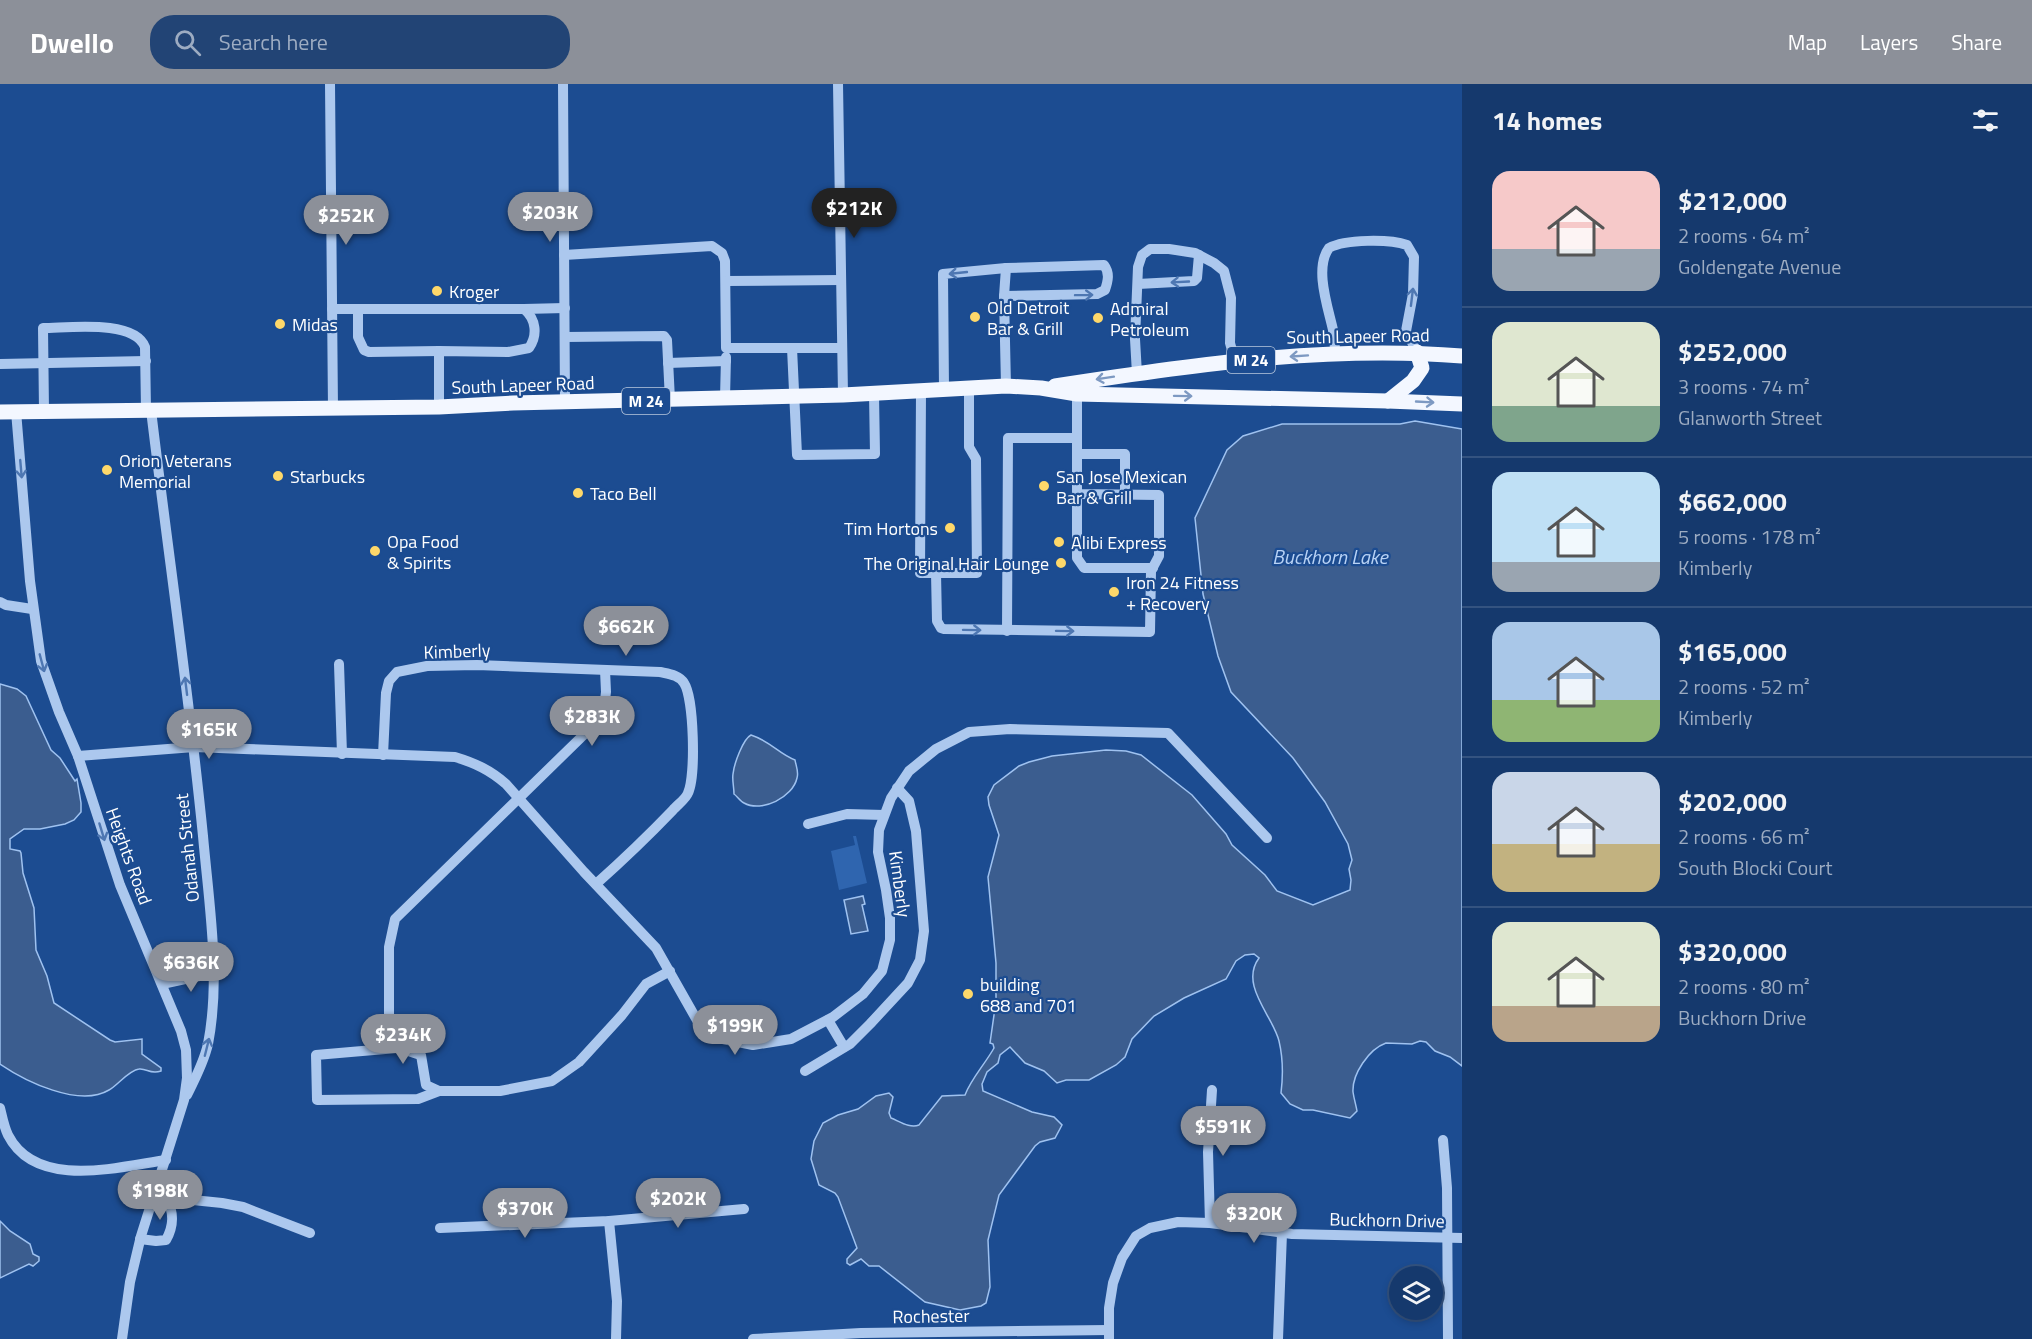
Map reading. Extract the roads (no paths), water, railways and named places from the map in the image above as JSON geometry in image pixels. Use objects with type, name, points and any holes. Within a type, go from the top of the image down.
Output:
[{"type":"main road","name":"South Lapeer Road","points":[[1041,388],[1235,361],[1335,353],[1417,352],[1462,356]]},
{"type":"main road","points":[[1388,400],[1413,381],[1422,368],[1417,352]]},
{"type":"main road","name":"South Lapeer Road","points":[[148,410],[439,407],[794,397],[1006,386],[1041,388],[1077,394],[1388,400],[1462,404]]},
{"type":"main road","name":"M 24","points":[[0,412],[148,410]]},
{"type":"street","points":[[330,84],[333,409]]},
{"type":"street","points":[[563,84],[565,402]]},
{"type":"street","points":[[838,84],[843,395]]},
{"type":"street","points":[[1335,353],[1334,332],[1323,280],[1323,260],[1329,248],[1345,242],[1390,242],[1407,245],[1414,257],[1413,294],[1406,331],[1417,352]]},
{"type":"street","points":[[564,255],[712,246],[722,253],[725,261],[726,281],[725,398]]},
{"type":"street","points":[[1137,374],[1135,339],[1138,267],[1142,255],[1150,249],[1169,249],[1199,255],[1214,262],[1224,271],[1231,298],[1230,343],[1235,361]]},
{"type":"street","points":[[1137,284],[1194,281],[1197,278],[1199,255]]},
{"type":"street","points":[[944,390],[943,274],[1006,268],[1104,265],[1108,275],[1105,290],[1097,294],[1004,296]]},
{"type":"street","points":[[1006,268],[1004,296],[1006,386]]},
{"type":"street","points":[[726,281],[841,280]]},
{"type":"street","points":[[332,309],[565,308]]},
{"type":"street","points":[[358,309],[358,337],[364,350],[369,352],[508,352],[529,348],[534,341],[535,329],[531,315],[524,309]]},
{"type":"street","points":[[0,364],[43,363],[146,361],[143,341],[132,333],[110,327],[43,328],[43,363],[44,411]]},
{"type":"street","points":[[565,337],[664,336],[667,340],[670,400]]},
{"type":"street","points":[[726,348],[842,348]]},
{"type":"street","points":[[792,348],[797,455],[875,454],[874,394]]},
{"type":"street","points":[[439,351],[439,407]]},
{"type":"street","name":"Odanah Street","points":[[146,361],[148,410],[194,747],[210,913],[213,1005],[208,1046],[199,1071],[184,1100]]},
{"type":"street","points":[[668,363],[726,361]]},
{"type":"street","points":[[921,391],[920,573],[977,573],[976,459],[969,447],[969,388]]},
{"type":"street","points":[[1077,394],[1077,558],[1084,568],[1153,568]]},
{"type":"street","name":"Heights Road","points":[[16,411],[33,609],[40,661],[78,756],[113,867],[162,984],[186,1050],[187,1078],[184,1100],[140,1239],[130,1282],[122,1339]]},
{"type":"street","points":[[1007,631],[1008,438],[1077,438]]},
{"type":"street","points":[[1077,454],[1125,454],[1125,494]]},
{"type":"street","points":[[936,573],[938,625],[944,629],[1150,632],[1151,572],[1160,556],[1160,495],[1077,494]]},
{"type":"street","points":[[0,602],[33,609]]},
{"type":"street","points":[[339,664],[342,754]]},
{"type":"street","name":"Kimberly","points":[[383,755],[386,693],[389,681],[397,672],[427,666],[477,665],[660,672],[674,675],[683,681],[689,694],[693,763],[688,793],[626,858],[596,884]]},
{"type":"street","points":[[398,1048],[390,1038],[389,1028],[389,946],[395,919],[603,716],[606,692],[605,670]]},
{"type":"street","name":"Kimberly","points":[[78,756],[194,747],[455,757],[477,764],[494,774],[519,798],[656,948],[698,1022],[723,1039],[753,1045],[791,1040],[828,1020],[863,994],[882,971],[890,940],[890,918],[878,852],[879,830],[884,815],[891,798],[909,771],[936,749],[969,732],[1017,729],[1168,733],[1267,838]]},
{"type":"street","points":[[805,1071],[844,1047],[870,1024],[908,983],[920,960],[924,943],[916,831],[909,801],[897,788]]},
{"type":"street","points":[[808,824],[847,814],[884,815]]},
{"type":"street","points":[[439,1091],[426,1085],[421,1055],[398,1048],[316,1055],[317,1100],[418,1099],[439,1091],[500,1091],[552,1081],[579,1062],[622,1015],[646,984],[670,971]]},
{"type":"street","points":[[162,984],[213,973]]},
{"type":"street","points":[[828,1020],[844,1047]]},
{"type":"street","points":[[1210,1223],[1208,1152],[1212,1090]]},
{"type":"street","points":[[0,1108],[8,1135],[22,1154],[45,1166],[80,1172],[166,1160]]},
{"type":"street","points":[[1443,1140],[1447,1188],[1448,1339]]},
{"type":"street","points":[[154,1196],[243,1207],[310,1233]]},
{"type":"street","points":[[140,1239],[166,1240],[171,1231],[172,1215],[166,1198]]},
{"type":"street","points":[[440,1228],[609,1221],[744,1209]]},
{"type":"street","points":[[609,1221],[617,1301],[616,1339]]},
{"type":"street","name":"Buckhorn Drive","points":[[1109,1335],[1109,1308],[1113,1283],[1122,1258],[1136,1236],[1150,1228],[1178,1222],[1210,1223],[1282,1233],[1462,1238]]},
{"type":"street","points":[[1278,1339],[1282,1233]]},
{"type":"street","name":"Rochester","points":[[753,1339],[861,1333],[1109,1335]]},
{"type":"water","name":"Buckhorn Lake","points":[[1415,421],[1462,429],[1462,1066],[1450,1057],[1435,1051],[1426,1042],[1386,1043],[1368,1056],[1355,1078],[1353,1092],[1357,1111],[1350,1118],[1303,1110],[1290,1104],[1281,1093],[1281,1054],[1276,1031],[1255,990],[1254,968],[1259,958],[1254,954],[1245,955],[1236,961],[1226,979],[1184,998],[1154,1016],[1132,1039],[1125,1057],[1116,1065],[1089,1080],[1066,1080],[1057,1083],[1044,1071],[1025,1063],[1010,1047],[1000,1055],[998,1063],[987,1072],[982,1084],[983,1091],[1032,1112],[1054,1117],[1062,1125],[1055,1138],[1040,1142],[1035,1146],[999,1195],[988,1240],[990,1287],[986,1303],[960,1310],[925,1302],[879,1266],[869,1266],[861,1259],[850,1265],[847,1263],[847,1259],[857,1248],[838,1197],[819,1185],[811,1159],[814,1141],[823,1123],[838,1115],[858,1109],[876,1096],[889,1093],[893,1097],[889,1113],[891,1118],[908,1125],[919,1125],[942,1096],[965,1095],[994,1048],[990,1043],[996,1001],[996,963],[988,877],[999,835],[988,797],[994,785],[1019,766],[1052,756],[1106,750],[1126,751],[1141,755],[1192,795],[1226,834],[1232,845],[1265,875],[1277,891],[1313,905],[1350,890],[1349,869],[1352,860],[1348,844],[1325,802],[1293,758],[1231,692],[1218,656],[1203,594],[1195,518],[1227,450],[1243,436],[1282,424],[1400,424]]},
{"type":"water","points":[[0,684],[17,689],[26,696],[51,750],[60,758],[75,781],[77,779],[81,812],[74,820],[40,829],[24,829],[10,839],[10,849],[21,853],[23,873],[34,908],[36,950],[47,976],[54,1003],[110,1040],[115,1042],[142,1039],[142,1054],[161,1068],[161,1071],[157,1072],[135,1070],[109,1090],[97,1095],[83,1096],[53,1090],[23,1078],[0,1064]]},
{"type":"water","points":[[751,735],[795,760],[798,771],[798,776],[790,791],[776,801],[759,806],[744,803],[734,794],[735,764],[742,746]]},
{"type":"water","points":[[863,896],[865,904],[862,905],[868,931],[851,934],[844,900]]},
{"type":"water","points":[[0,1221],[10,1231],[30,1244],[33,1254],[39,1257],[39,1261],[33,1266],[29,1264],[0,1278]]},
{"type":"place","name":"Kroger","points":[[437,291]]},
{"type":"place","name":"Old Detroit Bar & Grill","points":[[975,317]]},
{"type":"place","name":"Admiral Petroleum","points":[[1098,318]]},
{"type":"place","name":"Midas","points":[[280,324]]},
{"type":"place","name":"Orion Veterans Memorial","points":[[107,470]]},
{"type":"place","name":"Starbucks","points":[[278,476]]},
{"type":"place","name":"San Jose Mexican Bar & Grill","points":[[1044,486]]},
{"type":"place","name":"Taco Bell","points":[[578,493]]},
{"type":"place","name":"Tim Hortons","points":[[950,528]]},
{"type":"place","name":"Alibi Express","points":[[1059,542]]},
{"type":"place","name":"Opa Food & Spirits","points":[[375,551]]},
{"type":"place","name":"The Original Hair Lounge","points":[[1061,563]]},
{"type":"place","name":"Iron 24 Fitness + Recovery","points":[[1114,592]]},
{"type":"place","name":"building 688 and 701","points":[[968,994]]}]
